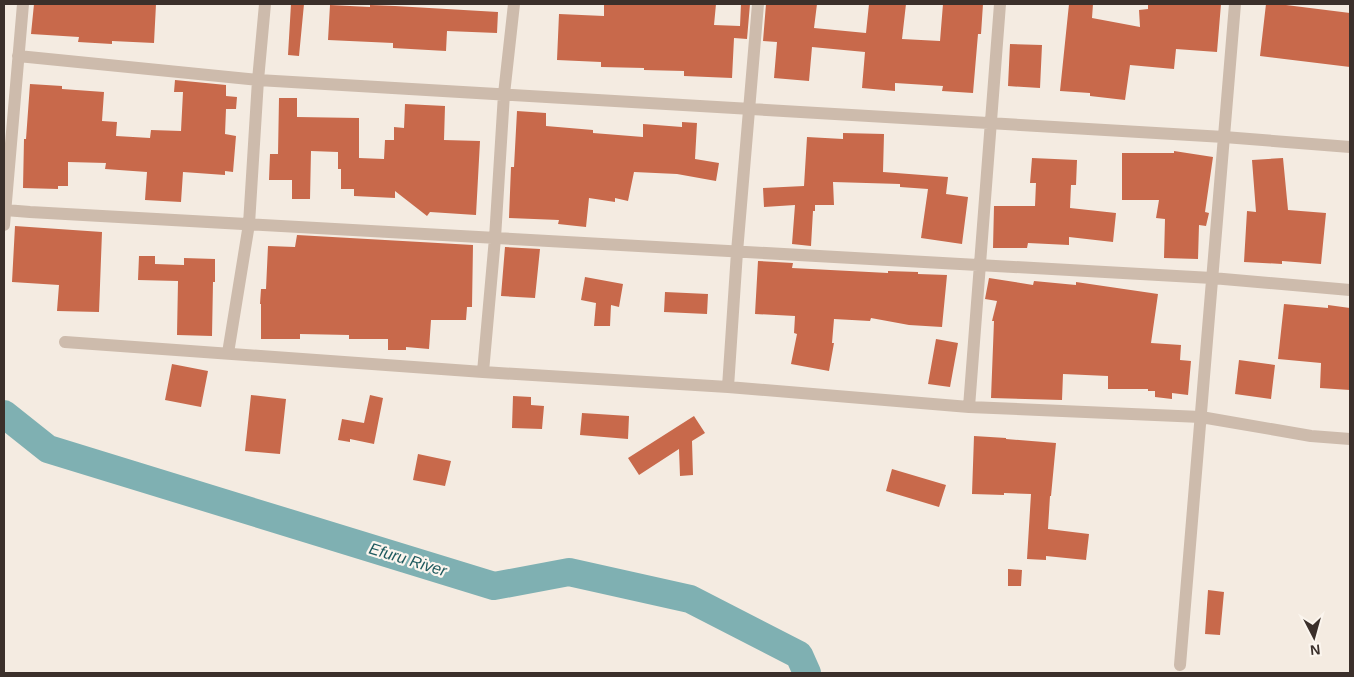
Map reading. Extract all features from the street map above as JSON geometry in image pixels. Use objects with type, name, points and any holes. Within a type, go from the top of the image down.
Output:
[{"type":"street","points":[[4,225],[23,4]]},
{"type":"street","points":[[228,353],[249,224],[265,4]]},
{"type":"street","points":[[483,372],[495,238],[504,94],[514,4]]},
{"type":"street","points":[[728,387],[737,252],[758,4]]},
{"type":"street","points":[[969,406],[1000,4]]},
{"type":"street","points":[[1180,665],[1236,4]]},
{"type":"street","points":[[18,56],[258,80],[1224,137],[1350,147]]},
{"type":"street","points":[[4,210],[1212,278],[1350,290]]},
{"type":"street","points":[[65,342],[483,372],[728,387],[969,406],[1201,417],[1311,436],[1350,439]]},
{"type":"building","points":[[34,4],[156,4],[154,43],[112,41],[112,44],[78,42],[79,37],[31,34]]},
{"type":"building","points":[[291,4],[304,4],[299,56],[288,55]]},
{"type":"building","points":[[604,4],[716,4],[714,25],[740,26],[741,4],[750,4],[747,39],[734,38],[732,78],[684,76],[684,71],[601,67],[601,62],[557,60],[559,14],[604,16]]},
{"type":"building","points":[[766,4],[817,4],[814,28],[866,33],[869,4],[906,4],[902,39],[940,41],[943,4],[983,4],[981,34],[978,34],[973,93],[942,91],[943,86],[895,83],[895,91],[862,88],[865,52],[812,47],[809,81],[774,78],[777,42],[763,41]]},
{"type":"building","points":[[1069,4],[1093,4],[1092,18],[1140,27],[1139,10],[1148,9],[1148,4],[1221,4],[1217,52],[1176,49],[1174,69],[1130,65],[1125,100],[1090,96],[1090,93],[1060,91]]},
{"type":"building","points":[[1266,4],[1350,13],[1350,67],[1260,56]]},
{"type":"building","points":[[330,5],[395,6],[498,12],[497,33],[447,31],[446,51],[393,48],[393,43],[328,40]]},
{"type":"building","points":[[1010,44],[1042,45],[1040,88],[1008,86]]},
{"type":"building","points":[[175,80],[226,85],[226,96],[237,97],[236,109],[226,109],[225,134],[236,136],[233,172],[225,171],[225,175],[183,172],[181,202],[145,200],[147,172],[105,169],[106,163],[68,162],[68,186],[58,186],[58,189],[23,188],[24,139],[26,139],[30,84],[62,86],[62,89],[104,92],[102,121],[117,122],[116,136],[150,138],[151,130],[181,131],[183,92],[174,92]]},
{"type":"building","points":[[279,98],[297,98],[297,117],[359,118],[359,158],[384,159],[385,140],[394,140],[394,127],[404,128],[405,104],[445,106],[444,140],[480,141],[476,215],[430,212],[427,216],[395,191],[395,198],[354,196],[354,189],[341,189],[341,169],[338,169],[338,152],[311,151],[310,199],[292,199],[292,180],[269,180],[270,154],[278,154]]},
{"type":"building","points":[[517,111],[546,113],[546,126],[593,130],[593,133],[643,137],[643,124],[682,127],[682,122],[697,123],[695,159],[719,163],[716,181],[677,174],[634,172],[628,201],[615,198],[615,202],[589,198],[586,227],[558,224],[559,220],[509,218],[511,167],[514,167]]},
{"type":"building","points":[[843,133],[884,134],[883,172],[948,177],[946,194],[968,197],[962,244],[921,238],[928,189],[900,187],[900,184],[833,182],[834,205],[815,205],[811,246],[792,244],[795,205],[764,207],[763,188],[804,186],[807,137],[843,139]]},
{"type":"building","points":[[1174,151],[1213,157],[1205,212],[1209,213],[1206,226],[1199,225],[1198,259],[1164,258],[1165,219],[1156,218],[1159,200],[1122,200],[1122,153],[1174,153]]},
{"type":"building","points":[[1032,158],[1077,160],[1076,185],[1071,185],[1070,208],[1116,213],[1113,242],[1069,237],[1069,245],[1028,243],[1027,248],[993,248],[994,206],[1035,206],[1036,183],[1030,183]]},
{"type":"building","points":[[1283,158],[1288,210],[1326,213],[1321,264],[1282,261],[1282,264],[1244,262],[1247,211],[1256,212],[1252,160]]},
{"type":"building","points":[[15,226],[102,232],[99,312],[57,311],[59,285],[12,282]]},
{"type":"building","points":[[297,235],[473,245],[472,307],[467,307],[466,320],[431,320],[429,349],[406,347],[406,350],[388,350],[388,339],[349,339],[349,335],[300,334],[300,339],[261,339],[261,289],[266,289],[268,246],[295,247]]},
{"type":"building","points":[[505,247],[540,249],[535,298],[501,296]]},
{"type":"building","points":[[139,256],[155,256],[155,264],[184,265],[184,258],[215,259],[212,336],[177,335],[178,281],[138,280]]},
{"type":"building","points":[[758,261],[793,263],[792,268],[888,273],[888,271],[918,272],[918,274],[947,275],[942,327],[909,325],[871,318],[870,321],[834,319],[832,343],[834,343],[829,371],[791,364],[797,334],[794,333],[795,316],[755,314]]},
{"type":"building","points":[[585,277],[623,284],[619,307],[611,305],[610,326],[594,326],[596,303],[581,300]]},
{"type":"building","points":[[989,278],[1033,285],[1034,281],[1076,285],[1076,282],[1158,294],[1151,343],[1181,345],[1180,360],[1191,361],[1188,395],[1172,393],[1172,399],[1155,397],[1155,391],[1148,391],[1148,389],[1108,389],[1108,376],[1063,374],[1062,400],[991,398],[994,321],[992,321],[997,301],[985,299]]},
{"type":"building","points":[[665,292],[708,294],[707,314],[664,312]]},
{"type":"building","points":[[1284,304],[1328,308],[1328,305],[1350,308],[1350,390],[1320,388],[1321,363],[1278,359]]},
{"type":"building","points":[[936,339],[958,343],[950,387],[928,384]]},
{"type":"building","points":[[1239,360],[1275,365],[1271,399],[1235,394]]},
{"type":"building","points":[[172,364],[208,371],[201,407],[165,400]]},
{"type":"building","points":[[251,395],[286,399],[280,454],[245,451]]},
{"type":"building","points":[[370,395],[383,398],[374,444],[350,439],[350,442],[338,440],[342,419],[364,423]]},
{"type":"building","points":[[513,396],[531,397],[531,405],[544,406],[542,429],[512,428]]},
{"type":"building","points":[[582,413],[629,416],[628,439],[580,435]]},
{"type":"building","points":[[694,416],[705,433],[692,441],[693,475],[680,476],[679,449],[639,475],[628,458]]},
{"type":"building","points":[[974,436],[1056,443],[1048,529],[1089,534],[1086,560],[1046,556],[1046,560],[1027,559],[1031,494],[972,494]]},
{"type":"building","points":[[418,454],[451,461],[445,486],[413,480]]},
{"type":"building","points":[[892,469],[946,485],[939,507],[886,491]]},
{"type":"building","points":[[1008,569],[1022,570],[1021,586],[1008,586]]},
{"type":"building","points":[[1208,590],[1224,592],[1220,635],[1205,634]]},
{"type":"waterway","name":"Efuru River","points":[[4,414],[48,449],[494,586],[569,572],[690,599],[799,655],[807,673]]}]
